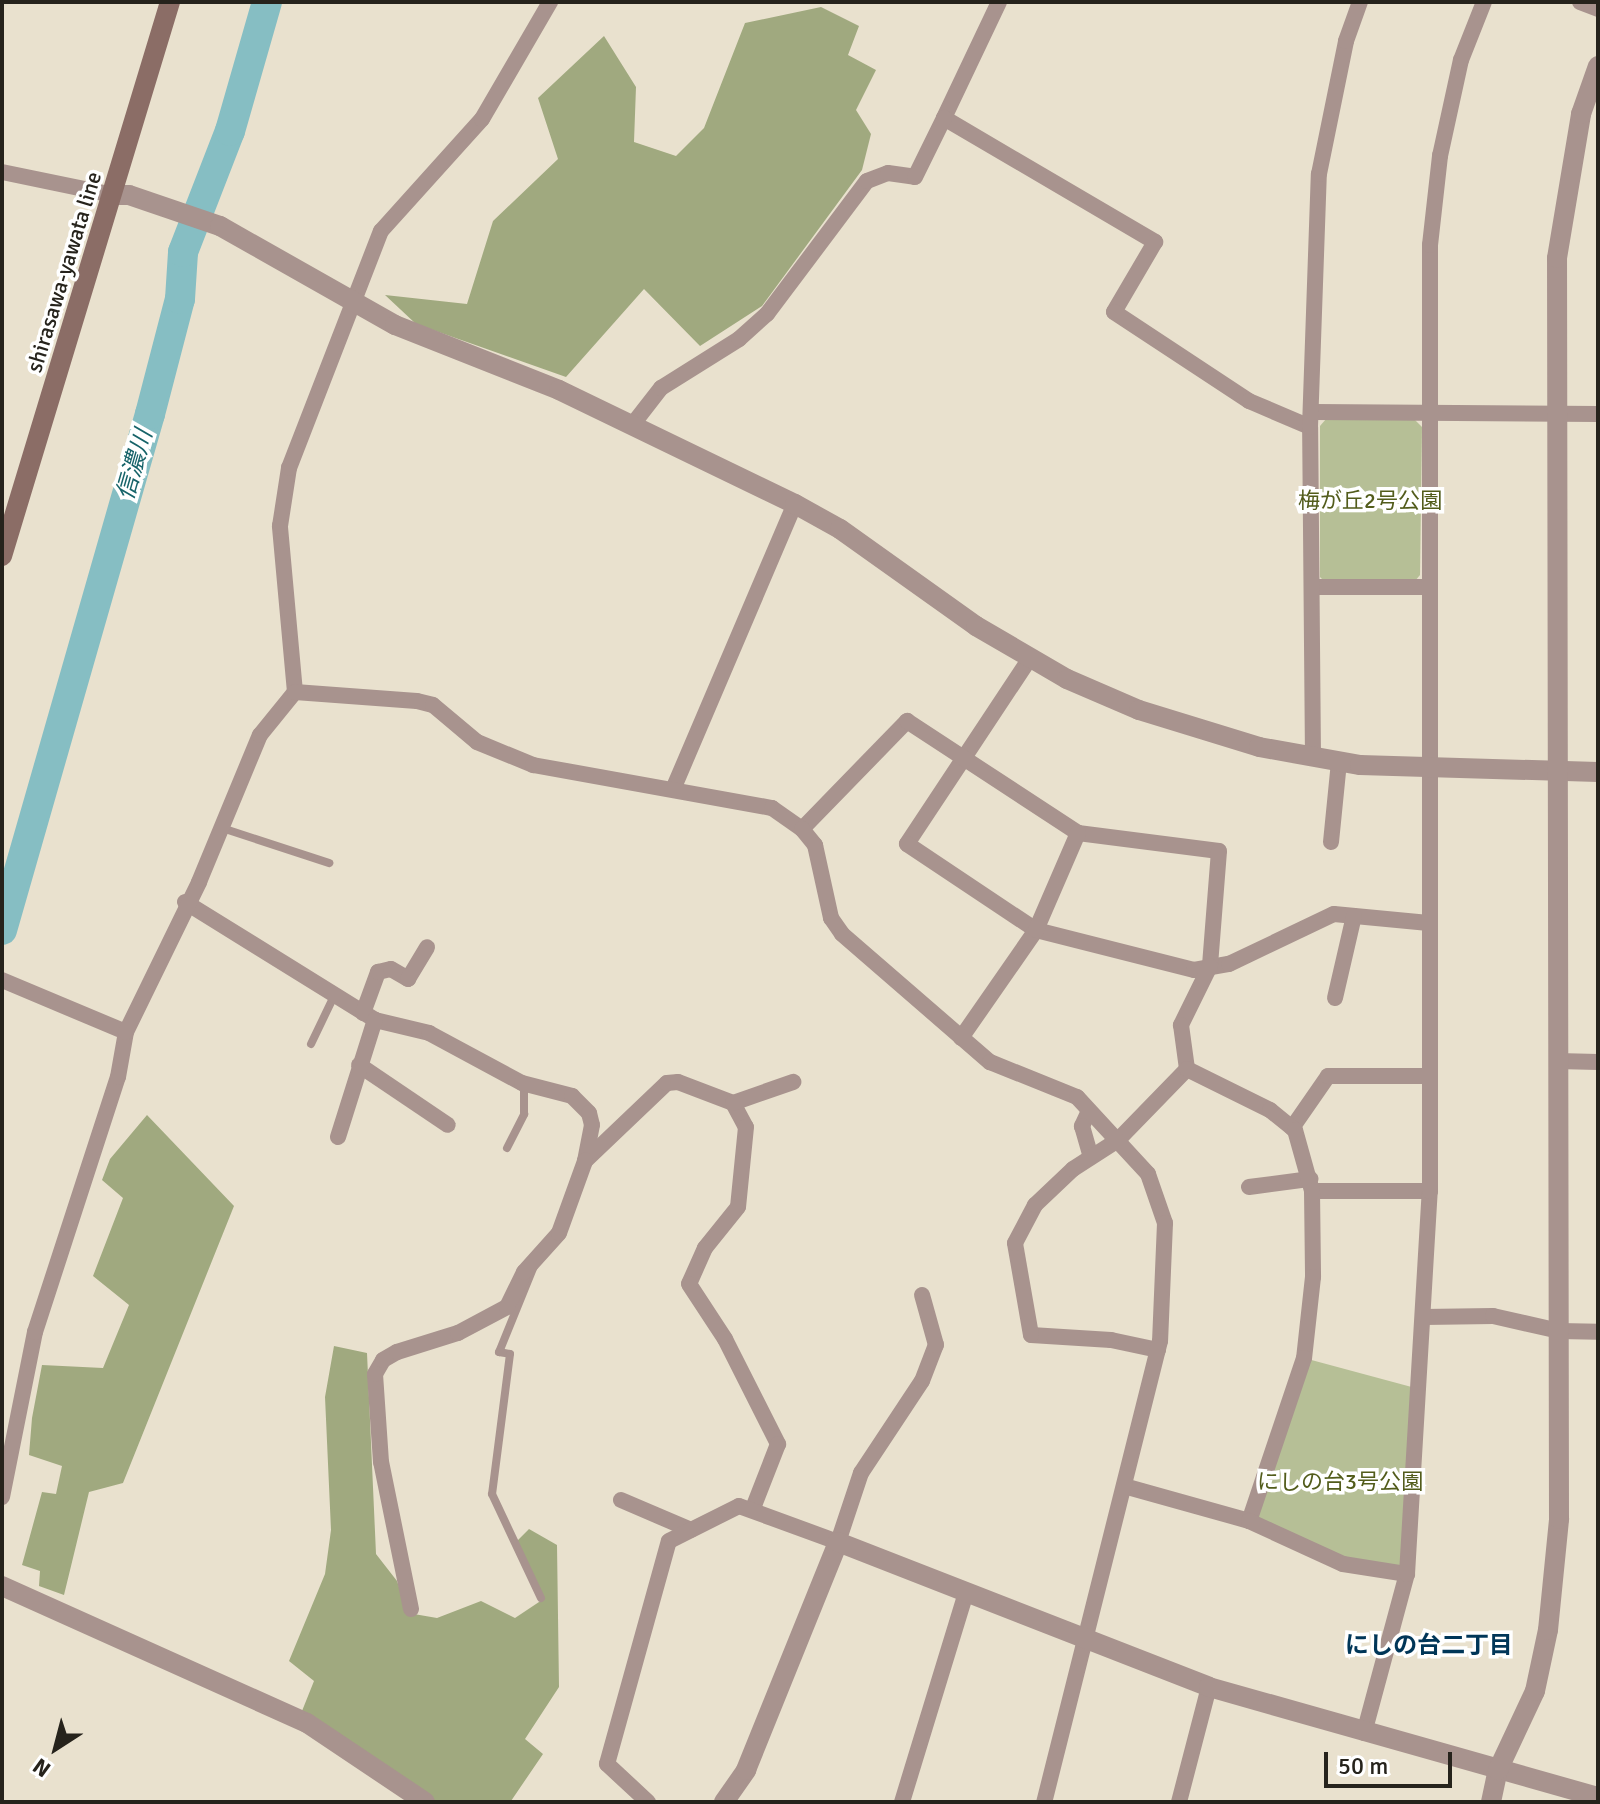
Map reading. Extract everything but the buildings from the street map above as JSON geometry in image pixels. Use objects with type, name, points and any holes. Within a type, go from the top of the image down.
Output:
[{"type":"main road","name":"shirasawa-yawata line","points":[[2,556],[170,2]]},
{"type":"street","points":[[2,1497],[35,1332],[118,1077],[126,1032],[222,828],[260,735],[295,692],[281,506],[289,468],[390,217],[482,119],[550,2]]},
{"type":"street","points":[[633,424],[669,381],[739,339],[767,314],[867,181],[888,173],[915,177],[999,2]]},
{"type":"street","points":[[1313,758],[1311,332],[1319,174],[1346,41],[1360,2]]},
{"type":"street","points":[[1364,1733],[1407,1574],[1430,1191],[1430,245],[1440,156],[1461,60],[1484,2]]},
{"type":"street","points":[[1580,2],[1598,9]]},
{"type":"street","points":[[1491,1802],[1498,1770],[1535,1691],[1548,1630],[1559,1519],[1557,258],[1578,128],[1598,66]]},
{"type":"street","points":[[944,118],[1155,242],[1114,312],[1249,401],[1312,420],[1428,413],[1598,414]]},
{"type":"street","points":[[2,172],[113,195],[212,223],[395,325],[633,424],[795,504],[1067,679],[1195,730],[1339,762],[1430,771],[1598,772]]},
{"type":"street","points":[[674,787],[795,504]]},
{"type":"street","points":[[1312,587],[1429,587]]},
{"type":"street","points":[[1030,658],[907,844],[1036,930],[1194,970],[1208,969],[1310,929],[1334,914],[1429,923]]},
{"type":"street","points":[[295,692],[417,701],[433,705],[477,742],[533,765],[759,804],[802,829],[815,845],[831,918],[842,934],[990,1062],[1077,1097],[1148,1174],[1165,1223],[1158,1350],[1082,1637],[1044,1802]]},
{"type":"street","points":[[802,829],[907,721],[1078,833],[1219,851],[1208,969],[1181,1025],[1187,1069]]},
{"type":"street","points":[[1331,842],[1339,762]]},
{"type":"street","points":[[961,1038],[1036,930],[1078,833]]},
{"type":"street","points":[[185,902],[369,1016],[429,1033],[524,1083],[554,1089],[582,1102],[592,1125],[585,1161],[559,1233],[534,1266],[524,1272],[507,1307],[458,1333],[397,1352],[383,1360],[375,1374],[381,1462],[411,1609]]},
{"type":"street","points":[[1335,998],[1354,916]]},
{"type":"street","points":[[338,1137],[359,1065],[378,972],[391,969],[408,979],[427,947]]},
{"type":"street","points":[[2,980],[126,1032]]},
{"type":"street","points":[[1557,1061],[1598,1062]]},
{"type":"street","points":[[359,1065],[448,1125]]},
{"type":"street","points":[[1187,1069],[1270,1110],[1292,1128],[1311,1185],[1313,1277],[1304,1358],[1249,1521]]},
{"type":"street","points":[[1158,1350],[1111,1340],[1031,1335],[1015,1243],[1035,1205],[1091,1157],[1118,1140],[1187,1069]]},
{"type":"street","points":[[1292,1128],[1328,1076],[1430,1076]]},
{"type":"street","points":[[585,1161],[667,1083],[678,1082],[733,1103],[793,1082]]},
{"type":"street","points":[[733,1103],[746,1127],[738,1207],[705,1248],[689,1284],[725,1339],[778,1444],[753,1508]]},
{"type":"street","points":[[1089,1111],[1082,1126],[1091,1157]]},
{"type":"street","points":[[1249,1187],[1311,1185],[1430,1191]]},
{"type":"street","points":[[724,1802],[746,1770],[838,1542],[861,1473],[922,1381],[936,1345],[922,1295]]},
{"type":"street","points":[[1424,1317],[1493,1316],[1559,1331],[1598,1332]]},
{"type":"street","points":[[1124,1486],[1249,1521],[1343,1564],[1407,1574]]},
{"type":"street","points":[[621,1500],[691,1530]]},
{"type":"street","points":[[648,1802],[607,1764],[669,1541],[739,1506],[753,1508],[1209,1687],[1598,1797]]},
{"type":"street","points":[[2,1586],[307,1723],[425,1802]]},
{"type":"street","points":[[902,1802],[966,1593]]},
{"type":"street","points":[[1179,1802],[1209,1687]]},
{"type":"lane","points":[[222,828],[329,863]]},
{"type":"lane","points":[[311,1044],[334,996]]},
{"type":"lane","points":[[507,1148],[524,1114],[524,1083]]},
{"type":"lane","points":[[534,1266],[499,1352],[510,1354],[492,1494],[541,1598]]},
{"type":"green space","points":[[821,7],[859,26],[848,55],[876,70],[856,110],[871,134],[862,170],[762,306],[700,346],[644,289],[566,377],[416,324],[385,295],[467,304],[493,221],[558,159],[538,98],[604,36],[636,87],[634,142],[676,156],[704,128],[745,23]]},
{"type":"green space","name":"梅が丘2号公園","points":[[1326,419],[1415,420],[1422,427],[1420,575],[1415,581],[1325,582],[1320,577],[1320,426]]},
{"type":"green space","points":[[147,1115],[234,1206],[123,1483],[89,1492],[64,1595],[39,1586],[40,1571],[22,1565],[42,1492],[56,1494],[62,1466],[29,1455],[32,1418],[42,1365],[103,1368],[129,1305],[93,1276],[123,1198],[102,1180],[110,1159]]},
{"type":"green space","points":[[334,1346],[367,1353],[376,1554],[397,1581],[408,1613],[437,1618],[481,1601],[515,1618],[542,1600],[516,1542],[529,1529],[557,1545],[559,1687],[525,1739],[543,1754],[511,1801],[437,1802],[302,1711],[314,1681],[289,1661],[325,1574],[331,1530],[325,1397]]},
{"type":"green space","name":"にしの台3号公園","points":[[1304,1358],[1419,1389],[1407,1574],[1343,1564],[1249,1521]]},
{"type":"waterway","name":"信濃川","points":[[2,930],[150,414],[180,299],[183,252],[230,131],[267,2]]},
{"type":"district","name":"にしの台二丁目","points":[[1429,1646]]}]
